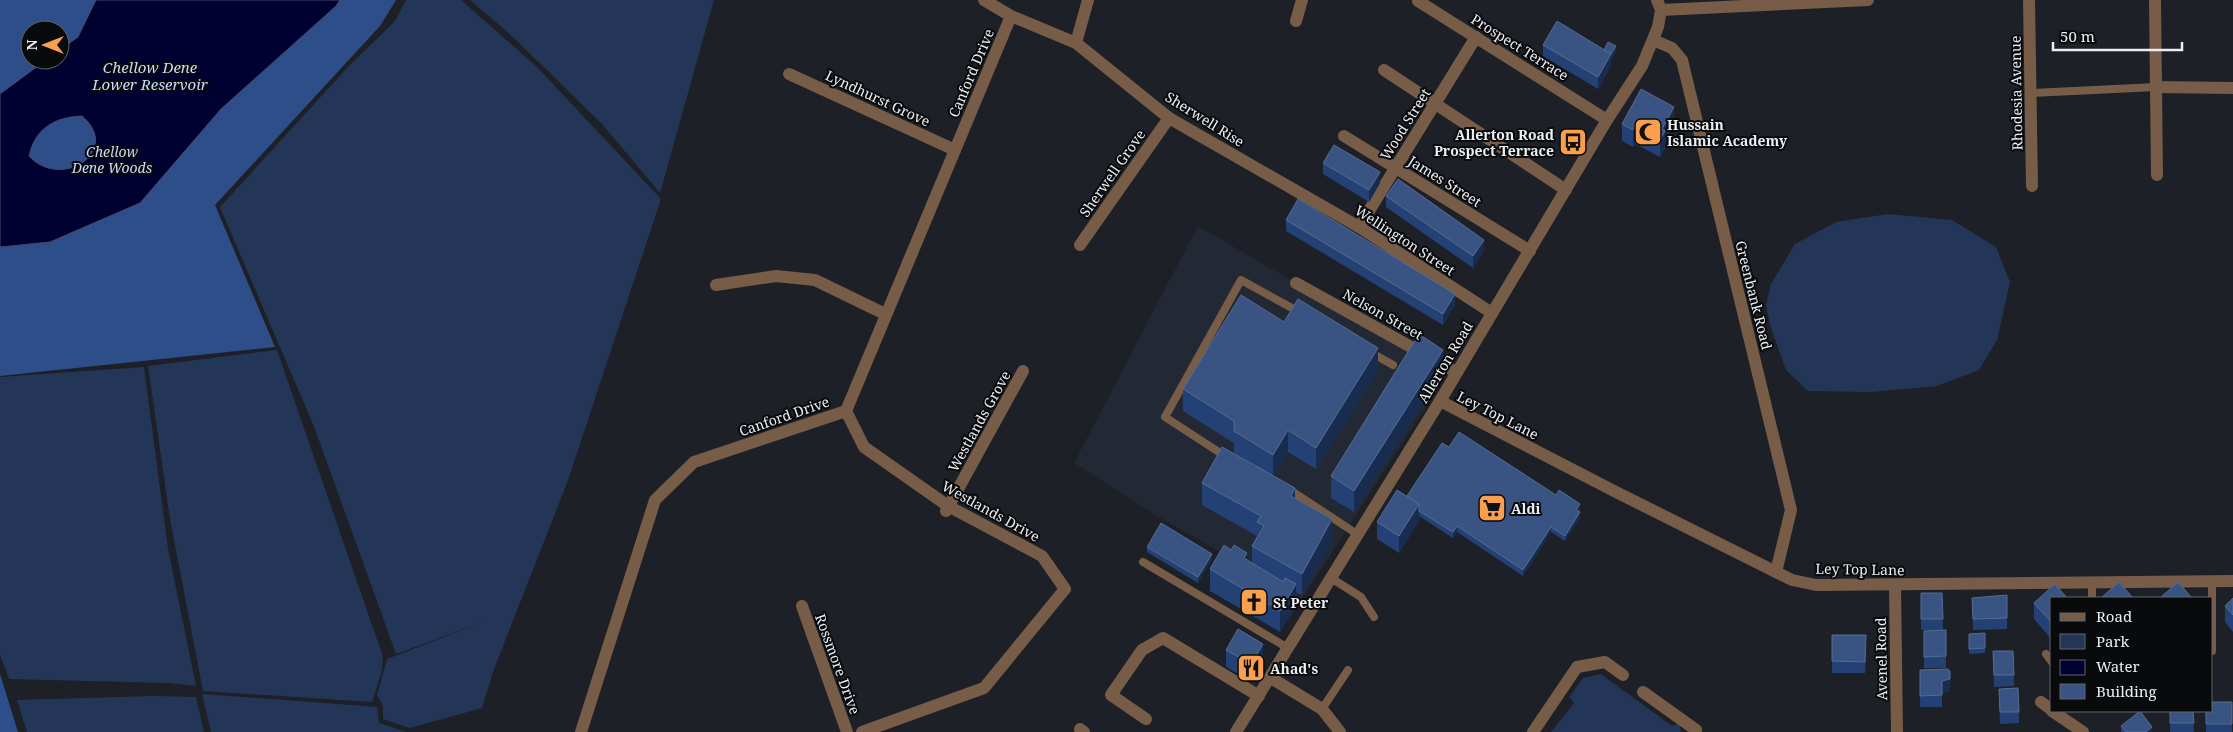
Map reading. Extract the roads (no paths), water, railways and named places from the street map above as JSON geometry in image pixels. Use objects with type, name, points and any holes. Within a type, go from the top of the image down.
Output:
[{"type":"street","name":"Sherwell Rise","points":[[984,0],[1011,16],[1076,43],[1169,118],[1301,194]]},
{"type":"street","points":[[1076,43],[1088,0]]},
{"type":"street","points":[[1296,21],[1302,0]]},
{"type":"street","points":[[1659,5],[1868,0]]},
{"type":"street","name":"Rhodesia Avenue","points":[[2029,0],[2032,186]]},
{"type":"street","points":[[2155,0],[2157,175]]},
{"type":"street","name":"Prospect Terrace","points":[[1418,1],[1607,120]]},
{"type":"street","name":"Allerton Road","points":[[1236,732],[1440,401],[1607,120],[1642,66],[1658,27],[1659,5]]},
{"type":"street","name":"Canford Drive","points":[[581,732],[655,500],[694,462],[846,411],[1011,16]]},
{"type":"street","name":"Wood Street","points":[[1359,227],[1476,37]]},
{"type":"street","name":"Greenbank Road","points":[[1653,40],[1672,48],[1682,60],[1791,510],[1776,572]]},
{"type":"street","points":[[1384,70],[1566,190]]},
{"type":"street","name":"Lyndhurst Grove","points":[[789,74],[955,150]]},
{"type":"street","points":[[2156,87],[2233,88]]},
{"type":"street","name":"Sherwell Grove","points":[[1080,245],[1169,118]]},
{"type":"street","name":"James Street","points":[[1344,136],[1530,251]]},
{"type":"street","name":"Wellington Street","points":[[1301,194],[1359,227],[1492,314]]},
{"type":"street","points":[[716,285],[776,276],[815,280],[885,314]]},
{"type":"street","name":"Nelson Street","points":[[1296,283],[1456,372]]},
{"type":"street","name":"Westlands Grove","points":[[947,509],[1023,371]]},
{"type":"street","name":"Ley Top Lane","points":[[1440,401],[1792,580],[1816,585],[2233,582]]},
{"type":"street","name":"Westlands Drive","points":[[846,411],[864,447],[947,509],[1042,556],[1065,589],[984,688],[862,732]]},
{"type":"street","name":"Avenel Road","points":[[1895,585],[1897,732]]},
{"type":"street","name":"Rossmore Drive","points":[[802,606],[847,732]]},
{"type":"street","points":[[1146,719],[1111,695],[1142,650],[1162,638],[1259,696]]},
{"type":"street","points":[[1533,732],[1577,667],[1605,662],[1623,675]]},
{"type":"street","points":[[1271,678],[1322,710],[1340,732]]},
{"type":"street","points":[[1643,692],[1696,730],[1695,732]]},
{"type":"street","points":[[2041,702],[2050,709]]},
{"type":"street","points":[[2053,712],[2083,732]]},
{"type":"lane","points":[[2030,92],[2156,87]]},
{"type":"lane","points":[[1234,462],[1164,418],[1241,280],[1308,318]]},
{"type":"lane","points":[[1359,346],[1393,365]]},
{"type":"lane","points":[[1283,485],[1357,534]]},
{"type":"lane","points":[[1143,562],[1288,648]]},
{"type":"lane","points":[[1331,578],[1362,597],[1374,617]]},
{"type":"lane","points":[[2212,582],[2212,597]]},
{"type":"lane","points":[[2092,584],[2092,597]]},
{"type":"lane","points":[[2046,654],[2050,659]]},
{"type":"lane","points":[[1322,710],[1348,670]]},
{"type":"water","name":"Chellow Dene Lower Reservoir","points":[[96,0],[340,0],[336,6],[221,109],[140,203],[50,242],[0,247],[0,94],[32,70],[70,70],[70,43],[78,37]],"holes":[[[82,116],[93,129],[96,142],[92,153],[83,162],[71,168],[57,169],[42,166],[29,156],[32,146],[41,131],[55,122],[72,117]]]},
{"type":"place","name":"Hussain Islamic Academy","points":[[1648,132]]},
{"type":"place","name":"Allerton Road Prospect Terrace","points":[[1573,142]]},
{"type":"place","name":"Aldi","points":[[1492,508]]},
{"type":"place","name":"St Peter","points":[[1254,602]]},
{"type":"place","name":"Ahad's","points":[[1251,668]]},
{"type":"park label","name":"Chellow Dene Woods","points":[[112,160]]}]
